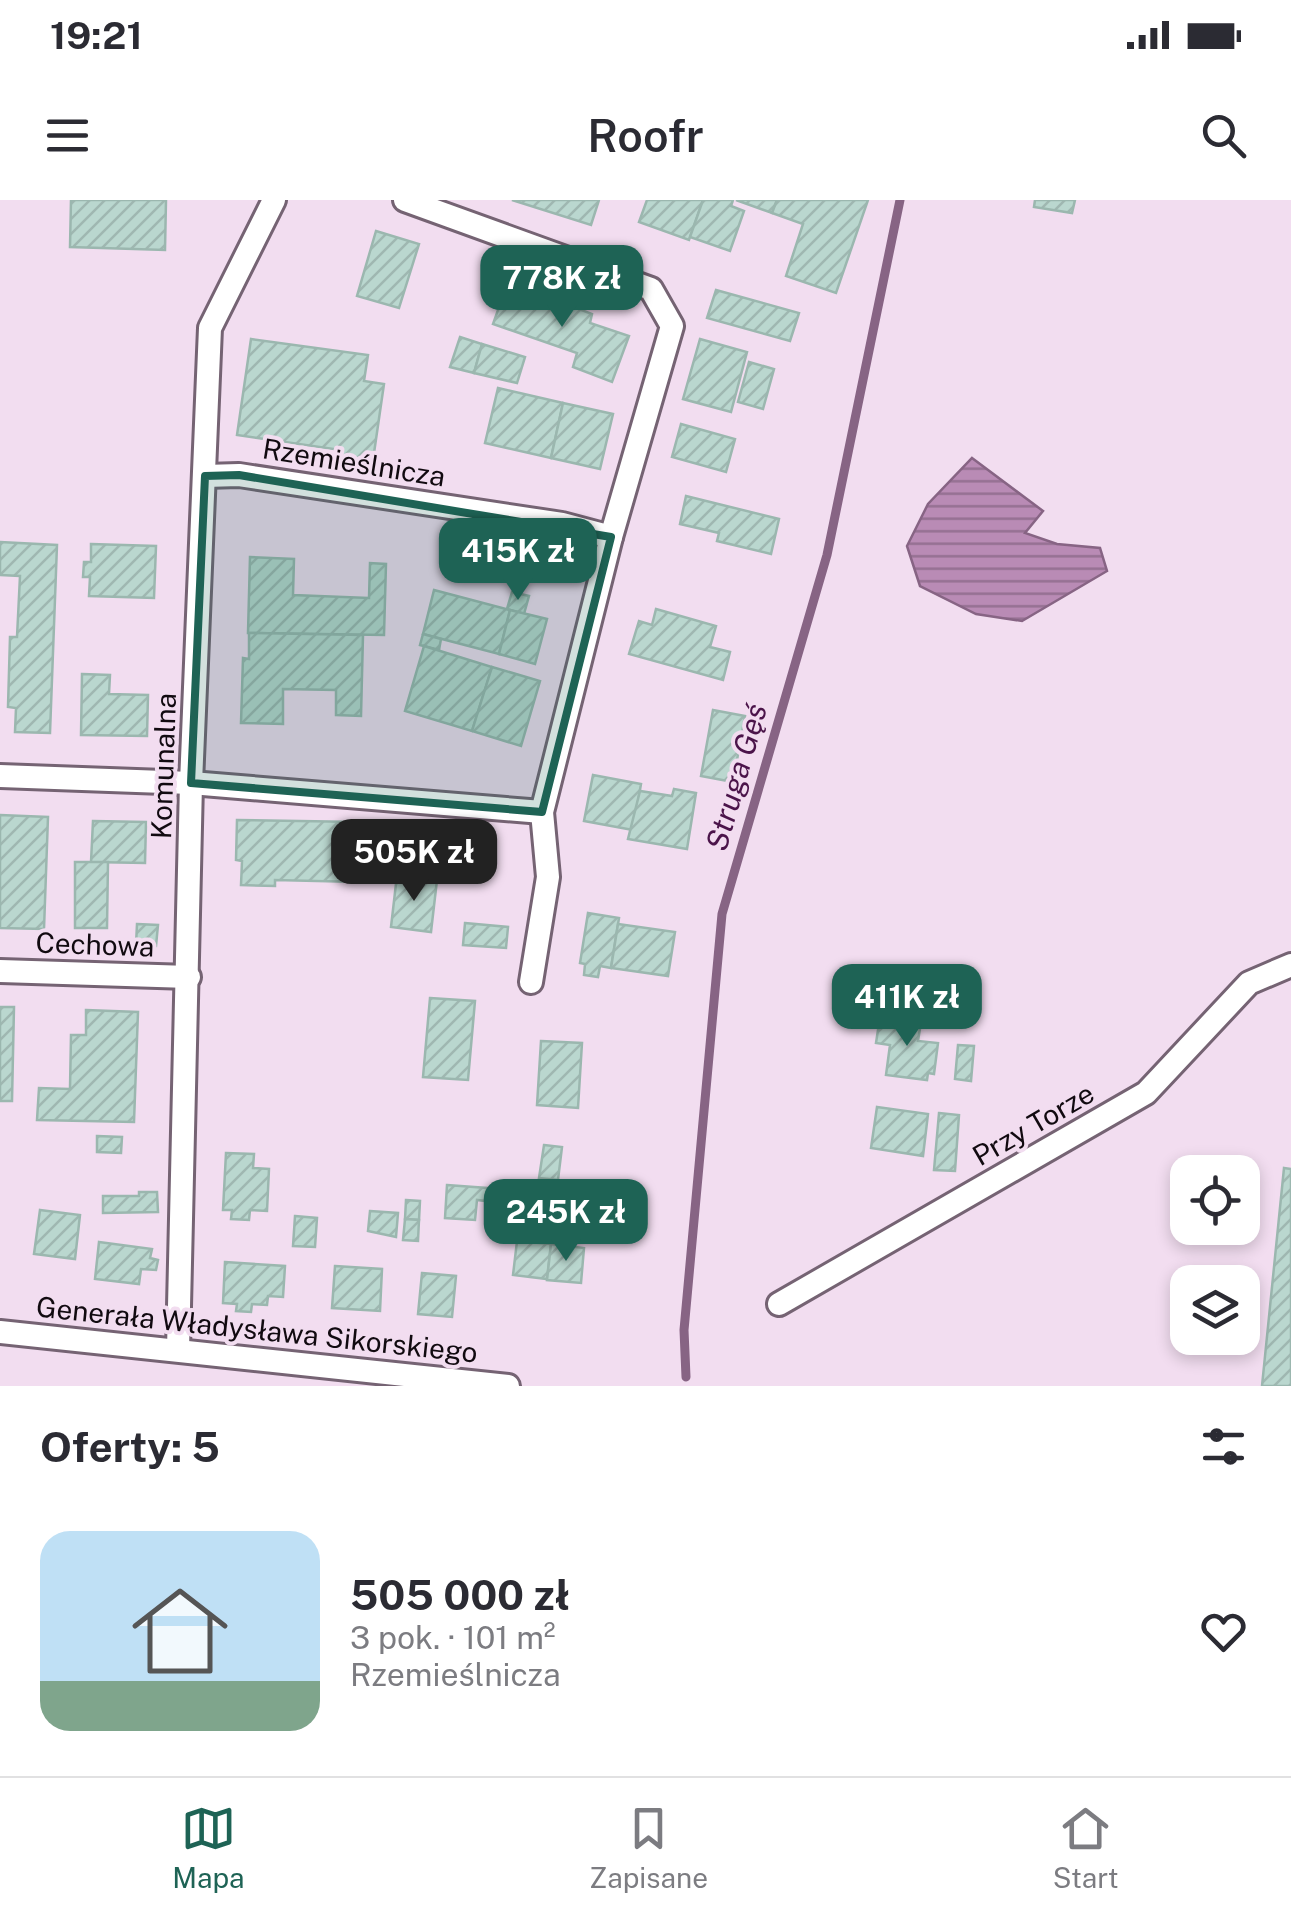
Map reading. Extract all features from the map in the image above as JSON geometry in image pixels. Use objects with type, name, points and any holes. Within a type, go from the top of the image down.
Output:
[{"type":"street","name":"Komunalna","points":[[178,1350],[191,783],[210,328],[274,200]]},
{"type":"street","points":[[405,200],[651,290],[672,326],[612,536],[542,812],[548,877],[531,982]]},
{"type":"street","name":"Rzemieślnicza","points":[[205,476],[239,474],[562,524],[612,536]]},
{"type":"street","points":[[0,776],[191,783],[542,812]]},
{"type":"street","name":"Przy Torze","points":[[779,1304],[1146,1093],[1249,984],[1291,966]]},
{"type":"street","name":"Cechowa","points":[[0,971],[188,977]]},
{"type":"street","name":"Generała Władysława Sikorskiego","points":[[0,1332],[508,1386]]},
{"type":"highlighted area","points":[[239,475],[611,537],[542,812],[191,783],[205,476]]},
{"type":"shaded area","points":[[972,458],[1043,511],[1025,533],[1057,544],[1100,548],[1107,571],[1022,621],[976,614],[920,586],[907,546],[928,504]]},
{"type":"building","points":[[71,200],[166,200],[165,250],[70,247]]},
{"type":"building","points":[[512,200],[599,200],[591,225]]},
{"type":"building","points":[[647,200],[703,200],[689,240],[639,222]]},
{"type":"building","points":[[703,200],[733,200],[731,206],[744,211],[730,251],[690,237]]},
{"type":"building","points":[[736,200],[777,200],[772,213]]},
{"type":"building","points":[[777,200],[868,200],[836,293],[786,276],[803,224],[772,213]]},
{"type":"building","points":[[1035,200],[1075,200],[1072,213],[1034,207]]},
{"type":"building","points":[[376,231],[419,244],[399,308],[357,296]]},
{"type":"building","points":[[508,282],[592,314],[590,323],[629,336],[612,382],[573,367],[577,353],[493,324]]},
{"type":"building","points":[[716,290],[799,313],[790,341],[707,318]]},
{"type":"building","points":[[460,337],[482,344],[474,373],[450,367]]},
{"type":"building","points":[[251,339],[368,355],[364,381],[384,384],[373,460],[341,456],[341,450],[237,435]]},
{"type":"building","points":[[700,339],[747,352],[731,412],[683,399]]},
{"type":"building","points":[[482,344],[525,357],[517,383],[474,373]]},
{"type":"building","points":[[749,362],[774,369],[763,409],[738,402]]},
{"type":"building","points":[[498,388],[563,403],[551,458],[485,443]]},
{"type":"building","points":[[563,403],[613,414],[600,469],[551,458]]},
{"type":"building","points":[[681,424],[735,439],[726,472],[672,457]]},
{"type":"building","points":[[686,496],[779,519],[771,554],[717,541],[719,533],[680,524]]},
{"type":"building","points":[[0,542],[57,545],[50,733],[15,732],[16,708],[8,707],[10,637],[17,637],[20,576],[0,575]]},
{"type":"building","points":[[91,544],[156,546],[154,598],[89,596],[90,577],[83,577],[84,562],[91,562]]},
{"type":"building","points":[[250,557],[294,559],[293,595],[369,598],[370,563],[386,564],[384,635],[248,633]]},
{"type":"building","points":[[434,590],[510,610],[499,654],[423,634]]},
{"type":"building","points":[[512,592],[529,596],[524,614],[507,609]]},
{"type":"building","points":[[656,609],[716,626],[710,647],[730,652],[723,680],[629,654],[639,621],[652,625]]},
{"type":"building","points":[[510,610],[547,619],[535,664],[499,654]]},
{"type":"building","points":[[249,633],[363,635],[361,716],[336,715],[336,690],[283,689],[283,724],[241,723],[243,658],[249,659]]},
{"type":"building","points":[[423,634],[441,639],[439,650],[420,645]]},
{"type":"building","points":[[424,646],[492,667],[472,731],[405,711]]},
{"type":"building","points":[[492,667],[540,681],[521,746],[472,731]]},
{"type":"building","points":[[82,674],[110,675],[109,694],[148,695],[147,736],[81,735]]},
{"type":"building","points":[[713,710],[745,716],[733,782],[701,776]]},
{"type":"building","points":[[593,775],[641,784],[633,830],[584,821]]},
{"type":"building","points":[[674,789],[696,793],[687,849],[628,839],[640,791],[672,796]]},
{"type":"building","points":[[0,815],[48,817],[44,929],[0,928]]},
{"type":"building","points":[[237,820],[359,822],[357,882],[275,880],[275,886],[241,885],[242,861],[236,860]]},
{"type":"building","points":[[93,821],[146,822],[145,863],[91,862]]},
{"type":"building","points":[[400,833],[445,839],[444,850],[455,851],[452,871],[441,870],[439,880],[395,875]]},
{"type":"building","points":[[75,862],[108,862],[107,928],[75,928]]},
{"type":"building","points":[[397,875],[437,880],[431,932],[391,927]]},
{"type":"building","points":[[588,913],[619,918],[611,968],[600,966],[598,977],[584,975],[585,964],[580,963]]},
{"type":"building","points":[[465,923],[508,927],[506,948],[463,945]]},
{"type":"building","points":[[137,924],[158,925],[156,946],[136,945]]},
{"type":"building","points":[[618,924],[675,932],[668,976],[611,968]]},
{"type":"building","points":[[430,998],[475,1001],[468,1080],[423,1077]]},
{"type":"building","points":[[0,1007],[14,1007],[12,1101],[0,1101]]},
{"type":"building","points":[[86,1010],[138,1012],[134,1122],[37,1120],[39,1088],[70,1089],[71,1035],[86,1035]]},
{"type":"building","points":[[880,1017],[921,1022],[918,1041],[938,1043],[934,1074],[928,1073],[927,1080],[886,1075],[890,1045],[876,1043]]},
{"type":"building","points":[[541,1041],[582,1043],[578,1108],[537,1105]]},
{"type":"building","points":[[958,1045],[974,1046],[971,1081],[955,1079]]},
{"type":"building","points":[[877,1107],[928,1114],[923,1156],[871,1148]]},
{"type":"building","points":[[939,1113],[959,1115],[955,1171],[934,1170]]},
{"type":"building","points":[[97,1136],[122,1137],[121,1153],[97,1152]]},
{"type":"building","points":[[544,1145],[562,1147],[558,1180],[539,1178]]},
{"type":"building","points":[[226,1153],[254,1154],[253,1168],[269,1169],[267,1211],[250,1210],[249,1220],[231,1219],[232,1210],[223,1210]]},
{"type":"building","points":[[1284,1168],[1291,1169],[1291,1386],[1262,1386]]},
{"type":"building","points":[[447,1185],[487,1188],[486,1201],[477,1200],[475,1220],[445,1218]]},
{"type":"building","points":[[139,1192],[157,1192],[158,1212],[103,1213],[103,1196],[139,1196]]},
{"type":"building","points":[[406,1200],[420,1201],[419,1220],[405,1219]]},
{"type":"building","points":[[40,1210],[80,1215],[75,1259],[34,1254]]},
{"type":"building","points":[[370,1211],[398,1213],[396,1237],[368,1231]]},
{"type":"building","points":[[295,1216],[317,1218],[315,1247],[293,1246]]},
{"type":"building","points":[[405,1219],[419,1220],[418,1241],[403,1240]]},
{"type":"building","points":[[517,1241],[551,1244],[547,1279],[513,1275]]},
{"type":"building","points":[[99,1242],[152,1249],[150,1258],[158,1260],[156,1270],[141,1269],[139,1284],[95,1279]]},
{"type":"building","points":[[551,1244],[584,1248],[581,1283],[547,1280]]},
{"type":"building","points":[[225,1262],[285,1266],[283,1297],[268,1296],[267,1305],[252,1304],[251,1312],[236,1311],[237,1304],[223,1303]]},
{"type":"building","points":[[335,1266],[382,1269],[380,1311],[332,1308]]},
{"type":"building","points":[[422,1273],[456,1276],[452,1317],[418,1314]]},
{"type":"waterway","name":"Struga Gęś","points":[[686,1377],[684,1330],[722,914],[827,555],[900,200]]}]
